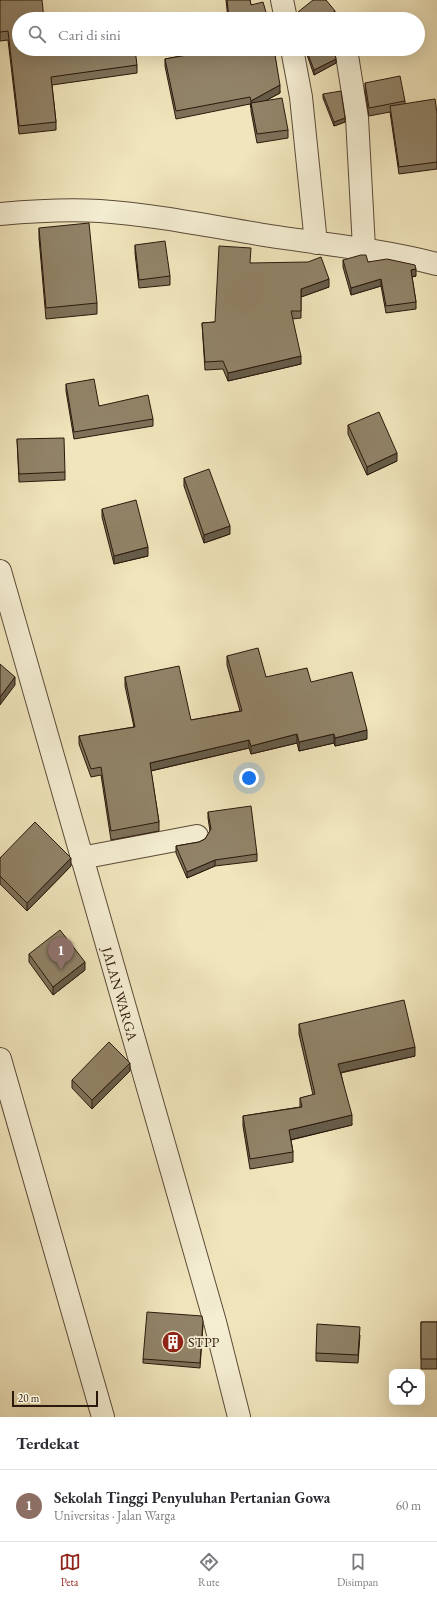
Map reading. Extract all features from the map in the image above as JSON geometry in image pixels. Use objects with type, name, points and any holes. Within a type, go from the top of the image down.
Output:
[{"type":"street","points":[[282,0],[285,12]]},
{"type":"street","points":[[293,56],[301,97],[316,243]]},
{"type":"street","points":[[347,56],[357,118],[364,248]]},
{"type":"street","points":[[0,214],[44,210],[99,211],[136,215],[316,243],[364,248],[437,264]]},
{"type":"street","name":"JALAN WARGA","points":[[0,571],[81,858],[213,1314],[239,1417]]},
{"type":"street","points":[[81,858],[197,836]]},
{"type":"street","points":[[0,1059],[103,1417]]},
{"type":"building","points":[[0,0],[42,0],[43,12],[12,12],[12,56],[136,56],[137,65],[51,77],[56,122],[19,126],[8,31],[0,32]]},
{"type":"building","points":[[227,0],[250,0],[251,5],[263,2],[266,12],[228,12]]},
{"type":"building","points":[[313,0],[326,0],[335,11],[334,12],[298,12]]},
{"type":"building","points":[[182,56],[275,56],[280,85],[251,101],[250,97],[176,111],[165,59]]},
{"type":"building","points":[[309,56],[335,56],[336,59],[314,70]]},
{"type":"building","points":[[400,76],[405,101],[369,108],[365,83]]},
{"type":"building","points":[[341,91],[345,118],[334,122],[323,94]]},
{"type":"building","points":[[282,98],[288,130],[257,134],[251,103]]},
{"type":"building","points":[[435,99],[437,113],[437,162],[399,167],[390,106]]},
{"type":"building","points":[[89,223],[97,303],[46,308],[39,228]]},
{"type":"building","points":[[165,241],[170,276],[139,280],[135,245]]},
{"type":"building","points":[[219,246],[251,248],[250,263],[308,262],[321,257],[329,279],[301,289],[301,311],[291,311],[301,356],[228,373],[223,361],[205,362],[202,323],[215,322]]},
{"type":"building","points":[[366,255],[368,262],[387,259],[415,265],[416,269],[411,270],[416,302],[386,306],[381,279],[351,288],[343,260]]},
{"type":"building","points":[[94,379],[99,406],[148,395],[153,419],[74,432],[66,384]]},
{"type":"building","points":[[379,412],[397,453],[367,467],[348,425]]},
{"type":"building","points":[[64,438],[65,472],[19,474],[17,439]]},
{"type":"building","points":[[209,469],[230,526],[204,535],[184,478]]},
{"type":"building","points":[[136,500],[148,547],[114,556],[102,509]]},
{"type":"building","points":[[258,648],[266,677],[307,668],[311,682],[352,672],[367,730],[335,738],[334,734],[299,742],[297,734],[251,746],[249,740],[150,763],[159,822],[111,831],[101,767],[91,769],[79,736],[135,727],[125,677],[179,666],[191,720],[242,711],[227,656]]},
{"type":"building","points":[[0,664],[15,677],[0,697]]},
{"type":"building","points":[[251,806],[257,854],[215,860],[187,872],[176,846],[199,842],[205,839],[211,829],[208,812]]},
{"type":"building","points":[[35,822],[71,858],[27,903],[0,876],[0,858]]},
{"type":"building","points":[[60,930],[85,962],[53,987],[29,954]]},
{"type":"building","points":[[404,1000],[415,1047],[338,1064],[352,1115],[289,1130],[293,1152],[250,1159],[243,1116],[302,1107],[300,1098],[315,1094],[299,1024]]},
{"type":"building","points":[[109,1042],[130,1063],[92,1100],[72,1080]]},
{"type":"building","name":"STPP","points":[[147,1312],[202,1316],[203,1321],[200,1363],[143,1359]]},
{"type":"building","points":[[421,1322],[437,1322],[437,1359],[421,1359]]},
{"type":"building","points":[[317,1324],[360,1327],[358,1355],[316,1353]]},
{"type":"place","name":"Sekolah Tinggi Penyuluhan Pertanian Gowa","points":[[61,970]]},
{"type":"place","name":"STPP","points":[[173,1342]]}]
